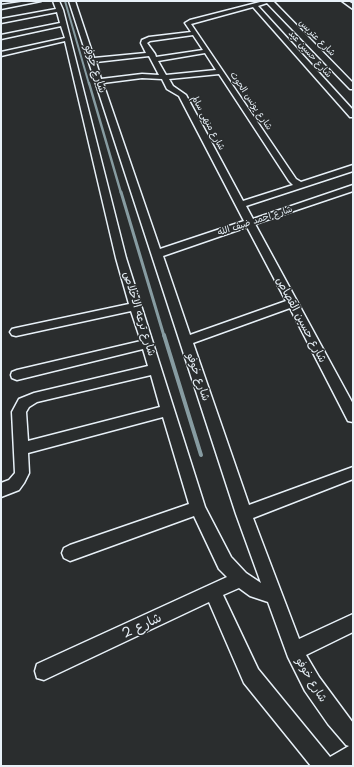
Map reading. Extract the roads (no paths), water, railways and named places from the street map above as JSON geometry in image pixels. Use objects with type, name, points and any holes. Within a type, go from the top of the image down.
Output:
[{"type":"street","points":[[1,7],[38,1]]},
{"type":"street","name":"شارع خوفو","points":[[72,1],[244,514],[294,651],[312,684],[335,717],[353,738]]},
{"type":"street","points":[[254,5],[269,1]]},
{"type":"street","name":"شارع عتريس","points":[[269,1],[353,87]]},
{"type":"street","points":[[345,1],[353,7]]},
{"type":"street","name":"شارع يونس الحوت","points":[[254,5],[192,21],[188,24],[293,181],[301,186]]},
{"type":"street","name":"شارع حسين عيد","points":[[254,5],[353,115]]},
{"type":"street","points":[[1,21],[58,6]]},
{"type":"street","name":"شارع ترعه الاخلاص","points":[[58,6],[64,24],[121,258],[198,508],[225,563],[240,579],[256,590],[274,596]]},
{"type":"street","points":[[1,37],[64,24]]},
{"type":"street","name":"شارع منهى سالم","points":[[193,33],[146,40],[144,43],[170,87],[182,95],[249,222]]},
{"type":"street","points":[[1,54],[68,40]]},
{"type":"street","points":[[92,60],[206,51]]},
{"type":"street","points":[[99,81],[142,76],[164,77],[220,72]]},
{"type":"street","name":"شارع احمد ضيف الله","points":[[241,205],[353,168]]},
{"type":"street","name":"شارع احمد ضيف الله","points":[[157,254],[353,188]]},
{"type":"street","name":"شارع حسين القصاص","points":[[249,222],[353,417]]},
{"type":"street","points":[[186,341],[293,303]]},
{"type":"street","points":[[16,332],[136,306]]},
{"type":"street","points":[[17,375],[148,344]]},
{"type":"street","points":[[1,490],[8,489],[20,479],[22,473],[19,412],[20,407],[28,400],[156,369]]},
{"type":"street","points":[[21,449],[168,410]]},
{"type":"street","points":[[244,514],[353,473]]},
{"type":"street","points":[[70,553],[198,508]]},
{"type":"street","name":"شارع 2","points":[[44,671],[240,579]]},
{"type":"street","points":[[213,592],[251,676],[324,766]]},
{"type":"street","points":[[294,651],[353,623]]},
{"type":"street","points":[[335,766],[353,755]]},
{"type":"waterway","points":[[65,1],[89,84]]},
{"type":"waterway","points":[[89,83],[121,193]]},
{"type":"waterway","points":[[121,192],[164,336]]},
{"type":"waterway","points":[[164,335],[201,455]]}]
